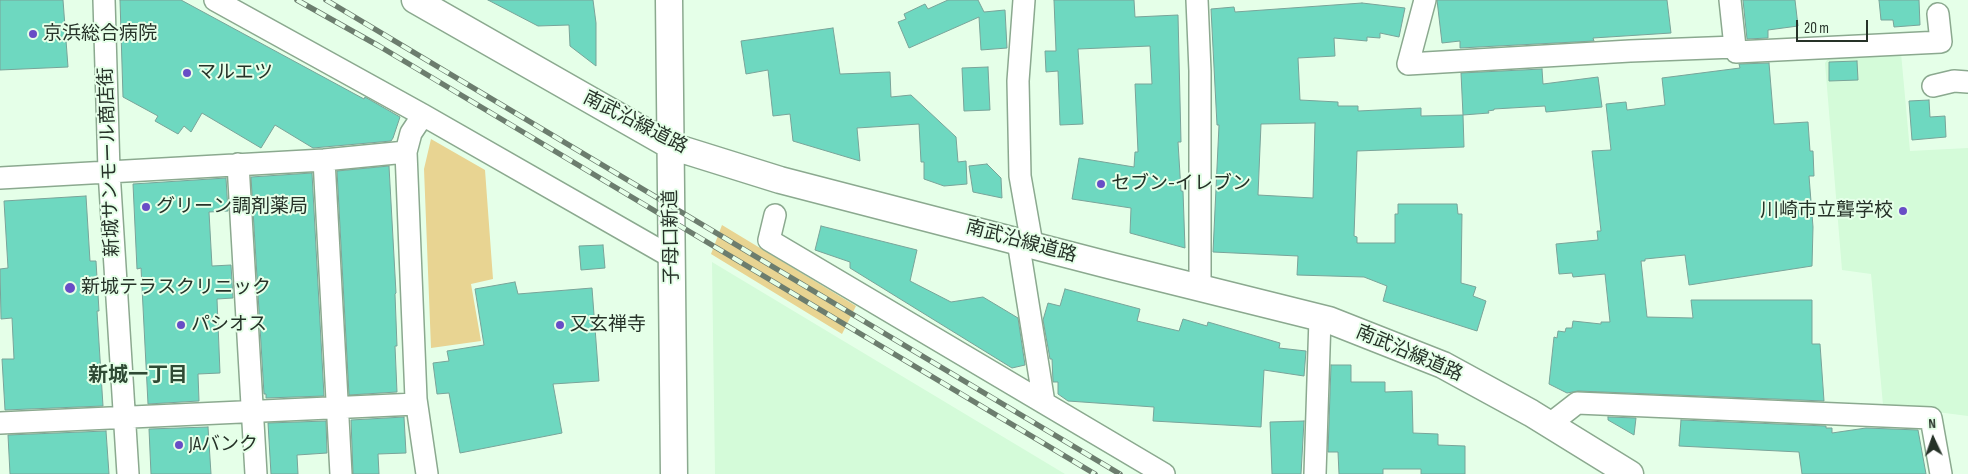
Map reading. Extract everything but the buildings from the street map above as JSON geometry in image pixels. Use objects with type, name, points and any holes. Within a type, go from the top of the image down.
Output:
[{"type":"street","name":"新城サンモール商店街","points":[[104,0],[109,171],[128,474]]},
{"type":"street","points":[[215,0],[423,115],[673,258]]},
{"type":"street","name":"南武沿線道路","points":[[416,0],[449,11],[671,146],[780,180],[1320,318],[1443,365],[1550,424],[1630,474]]},
{"type":"street","name":"子母口新道","points":[[668,0],[673,258],[674,474]]},
{"type":"street","points":[[1024,0],[1018,81],[1020,176],[1025,243],[1044,402]]},
{"type":"street","points":[[1196,0],[1200,71],[1200,287]]},
{"type":"street","points":[[1425,0],[1408,64],[1735,47]]},
{"type":"street","points":[[1730,0],[1736,52],[1942,42],[1938,14]]},
{"type":"street","points":[[1933,86],[1954,81],[1968,82]]},
{"type":"street","points":[[423,115],[410,133],[406,152],[416,404],[427,474]]},
{"type":"street","points":[[0,178],[324,160],[406,152]]},
{"type":"street","points":[[324,160],[341,474]]},
{"type":"street","points":[[238,164],[256,474]]},
{"type":"street","points":[[775,215],[769,240],[1164,474]]},
{"type":"street","points":[[1315,474],[1320,318]]},
{"type":"street","points":[[1550,424],[1577,403],[1931,418],[1941,474]]},
{"type":"street","points":[[0,422],[416,404]]},
{"type":"shaded area","name":"川崎市立聾学校","points":[[1901,53],[1910,151],[1968,148],[1968,416],[1883,405],[1871,274],[1842,270],[1825,63],[1830,56]]},
{"type":"shaded area","points":[[431,139],[485,170],[493,279],[471,284],[481,341],[431,348],[424,169]]},
{"type":"shaded area","points":[[722,225],[856,306],[842,334],[711,254]]},
{"type":"shaded area","points":[[712,262],[1065,474],[715,474]]},
{"type":"railway","points":[[297,0],[379,46],[1095,474]]},
{"type":"railway","points":[[326,0],[1120,474]]},
{"type":"place","name":"京浜総合病院","points":[[33,34]]},
{"type":"place","name":"マルエツ","points":[[187,73]]},
{"type":"place","name":"セブン-イレブン","points":[[1101,184]]},
{"type":"place","name":"グリーン調剤薬局","points":[[146,207]]},
{"type":"place","name":"川崎市立聾学校","points":[[1903,211]]},
{"type":"place","name":"新城テラスクリニック","points":[[70,288]]},
{"type":"place","name":"パシオス","points":[[181,325]]},
{"type":"place","name":"又玄禅寺","points":[[560,325]]},
{"type":"place","name":"JAバンク","points":[[179,445]]},
{"type":"district","name":"新城一丁目","points":[[138,376]]}]
